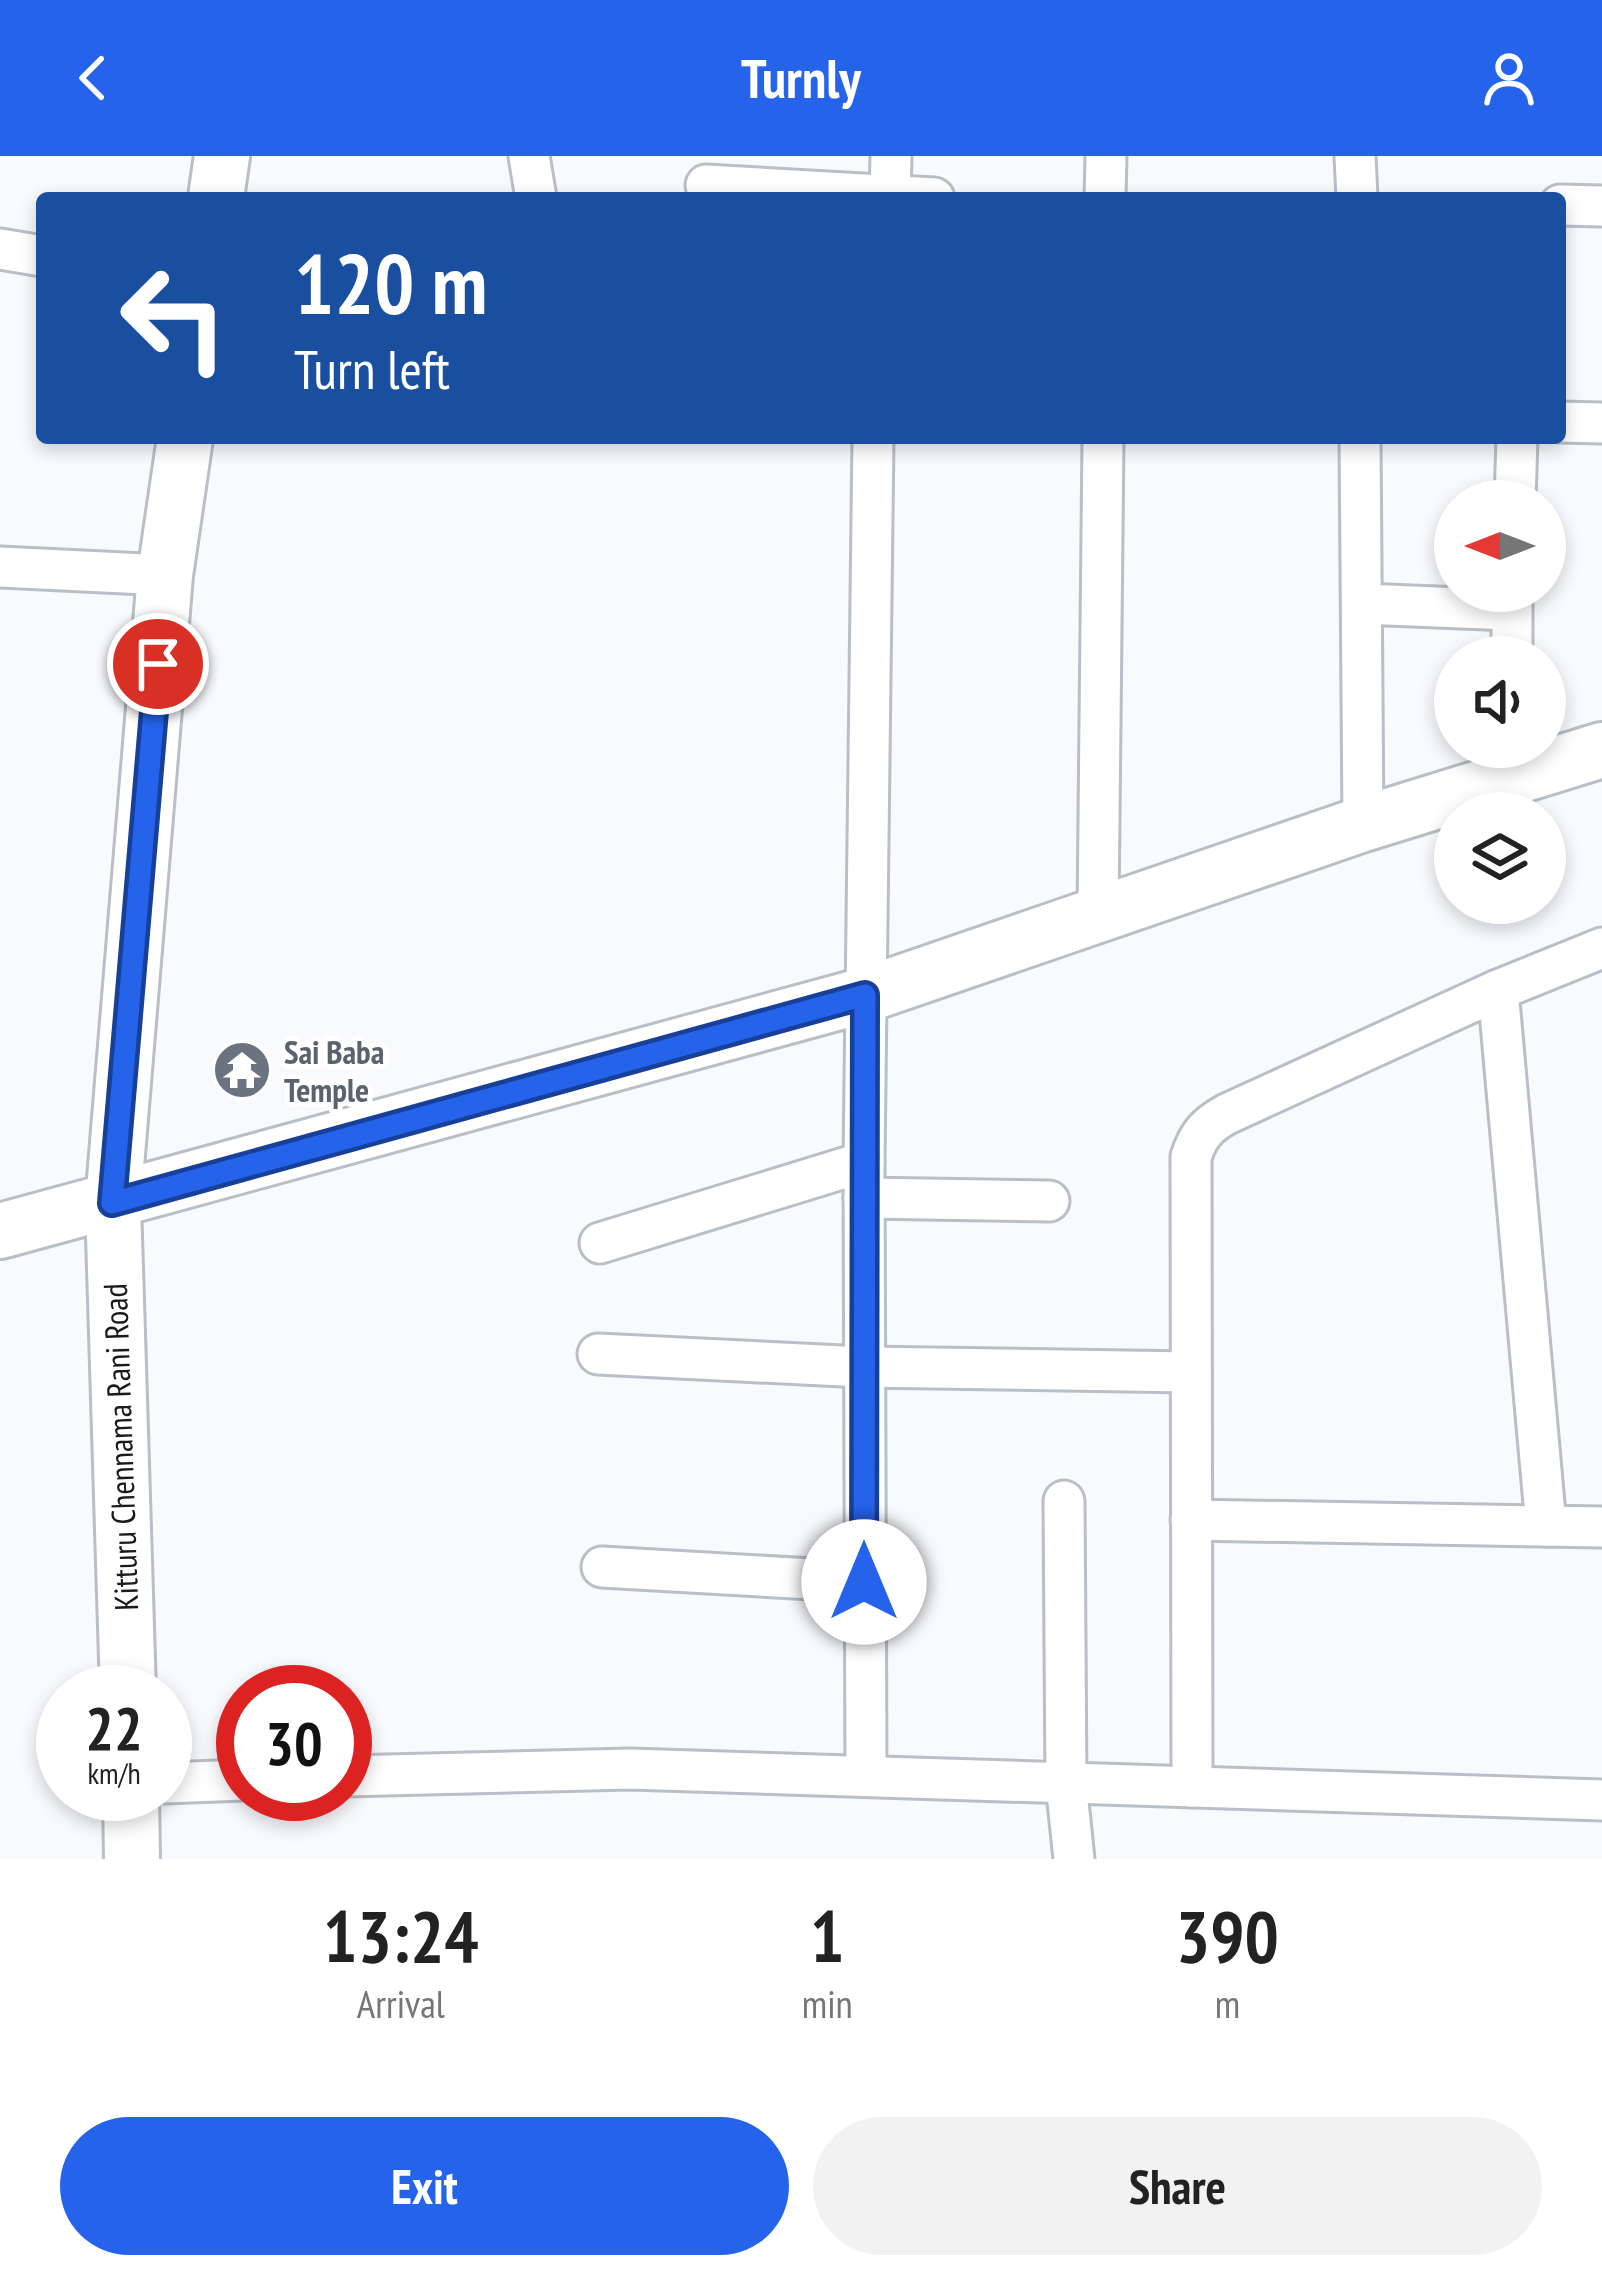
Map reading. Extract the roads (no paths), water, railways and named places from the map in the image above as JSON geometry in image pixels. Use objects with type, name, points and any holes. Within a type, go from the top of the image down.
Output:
[{"type":"street","points":[[217,192],[222,156]]},
{"type":"street","points":[[529,156],[535,192]]},
{"type":"street","points":[[890,192],[891,156]]},
{"type":"street","points":[[1105,192],[1106,156]]},
{"type":"street","points":[[1355,156],[1357,192]]},
{"type":"street","points":[[706,180],[836,192]]},
{"type":"street","points":[[1566,205],[1602,206]]},
{"type":"street","points":[[0,249],[36,255]]},
{"type":"street","points":[[1566,422],[1602,423]]},
{"type":"street","name":"Kitturu Chennama Rani Road","points":[[127,1665],[112,1203],[165,575],[184,444]]},
{"type":"street","points":[[866,1776],[863,1367],[873,444]]},
{"type":"street","points":[[1098,913],[1103,444]]},
{"type":"street","points":[[1360,444],[1363,824]]},
{"type":"street","points":[[1515,480],[1516,444]]},
{"type":"street","points":[[0,567],[165,575]]},
{"type":"street","points":[[1362,604],[1434,602]]},
{"type":"street","points":[[1566,755],[1602,750]]},
{"type":"street","points":[[0,1231],[865,995],[1363,824],[1498,768]]},
{"type":"street","points":[[1192,1787],[1191,1157],[1197,1138],[1227,1114],[1498,990],[1602,948]]},
{"type":"street","points":[[1498,990],[1546,1526]]},
{"type":"street","points":[[601,1243],[864,1180],[1049,1201]]},
{"type":"street","points":[[598,1354],[863,1367],[1191,1372]]},
{"type":"street","points":[[1064,1502],[1066,1783],[1074,1859]]},
{"type":"street","points":[[1191,1520],[1602,1527]]},
{"type":"street","points":[[602,1568],[864,1582]]},
{"type":"street","points":[[372,1775],[629,1769],[1602,1800]]},
{"type":"street","points":[[131,1821],[132,1859]]},
{"type":"place","name":"Sai Baba Temple","points":[[242,1070]]}]
